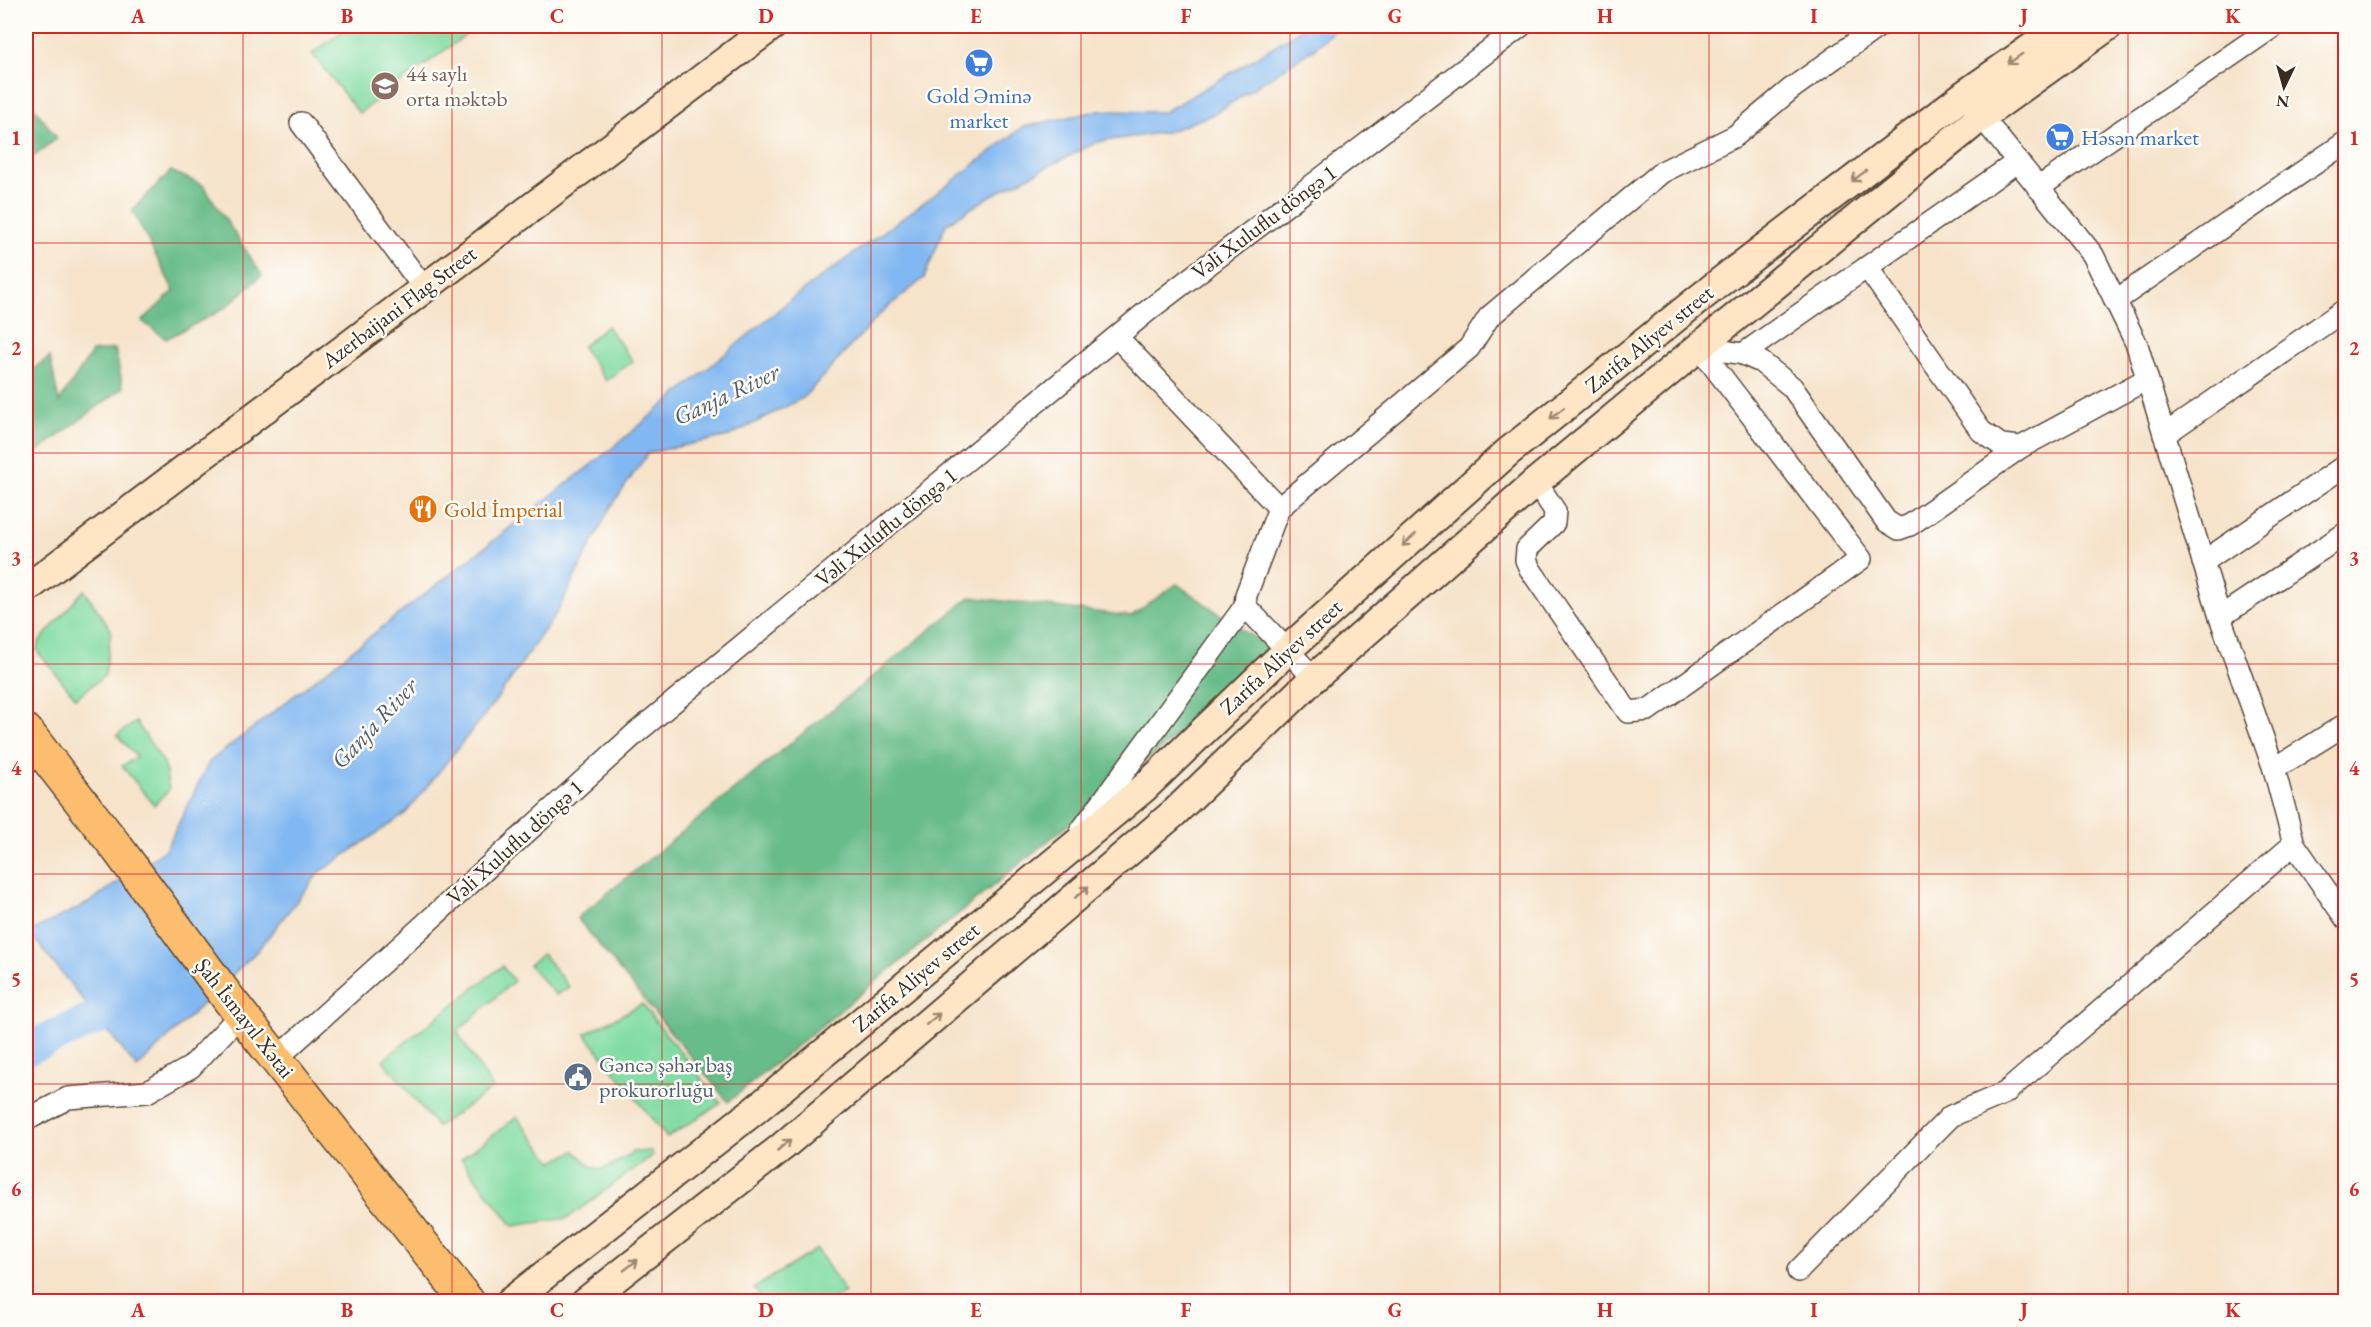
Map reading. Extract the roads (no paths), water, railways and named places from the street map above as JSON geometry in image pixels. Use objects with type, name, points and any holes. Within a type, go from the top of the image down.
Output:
[{"type":"main road","name":"Şah İsmayıl Xətai","points":[[26,731],[276,1059],[468,1302]]},
{"type":"street","name":"Azerbaijani Flag Street","points":[[26,589],[772,26]]},
{"type":"street","name":"Vəli Xuluflu döngə 1","points":[[276,1059],[637,732],[1117,337],[1521,26]]},
{"type":"street","points":[[1064,854],[1245,606],[1246,595],[1279,508],[1469,348],[1489,317],[1662,172],[1735,136],[1791,88],[1879,26]]},
{"type":"street","name":"Zarifa Aliyev street","points":[[585,1302],[782,1147],[1165,821],[1314,678],[1536,483],[1699,347],[2063,26]]},
{"type":"street","name":"Zarifa Aliyev street","points":[[510,1302],[755,1110],[1144,788],[1286,651],[1508,452],[1720,282],[1972,106],[2108,26]]},
{"type":"street","points":[[2038,188],[2274,26]]},
{"type":"street","points":[[1972,106],[2093,255],[2137,345],[2220,617],[2274,769],[2294,844],[2346,919]]},
{"type":"street","points":[[301,123],[424,288]]},
{"type":"street","points":[[2115,301],[2346,142]]},
{"type":"street","points":[[1743,354],[2017,162]]},
{"type":"street","points":[[1867,267],[1981,431],[2001,445],[2021,447]]},
{"type":"street","points":[[2164,435],[2346,309]]},
{"type":"street","points":[[1117,337],[1279,508]]},
{"type":"street","points":[[1699,347],[1743,354],[1761,362],[1792,387],[1886,521],[1899,529],[1910,525],[2021,447],[2147,379]]},
{"type":"street","points":[[1536,483],[1555,511],[1554,523],[1527,549],[1526,560],[1628,712],[1648,710],[1861,559],[1699,347]]},
{"type":"street","points":[[2203,562],[2346,465]]},
{"type":"street","points":[[2220,617],[2346,533]]},
{"type":"street","points":[[1245,606],[1314,678]]},
{"type":"street","points":[[2274,769],[2346,724]]},
{"type":"street","points":[[1798,1271],[1951,1116],[2005,1093],[2294,844]]},
{"type":"street","points":[[26,1120],[68,1098],[147,1092],[191,1067],[235,1006]]},
{"type":"water","points":[[1306,26],[1339,26],[1315,48],[1216,113],[1167,132],[1097,142],[992,195],[946,224],[924,278],[882,312],[803,398],[729,436],[648,453],[610,508],[557,612],[497,699],[406,813],[319,873],[257,951],[137,1068],[29,932],[88,903],[166,849],[209,762],[606,453],[795,296],[1023,127],[1097,111],[1164,112]]},
{"type":"waterway","name":"Ganja River","points":[[26,1049],[97,1018],[130,983]]},
{"type":"place","name":"Gold Əminə market","points":[[979,63]]},
{"type":"place","name":"44 saylı orta məktəb","points":[[385,86]]},
{"type":"place","name":"Həsən market","points":[[2060,137]]},
{"type":"place","name":"Gold İmperial","points":[[423,509]]},
{"type":"place","name":"Gəncə şəhər baş prokurorluğu","points":[[578,1077]]}]
